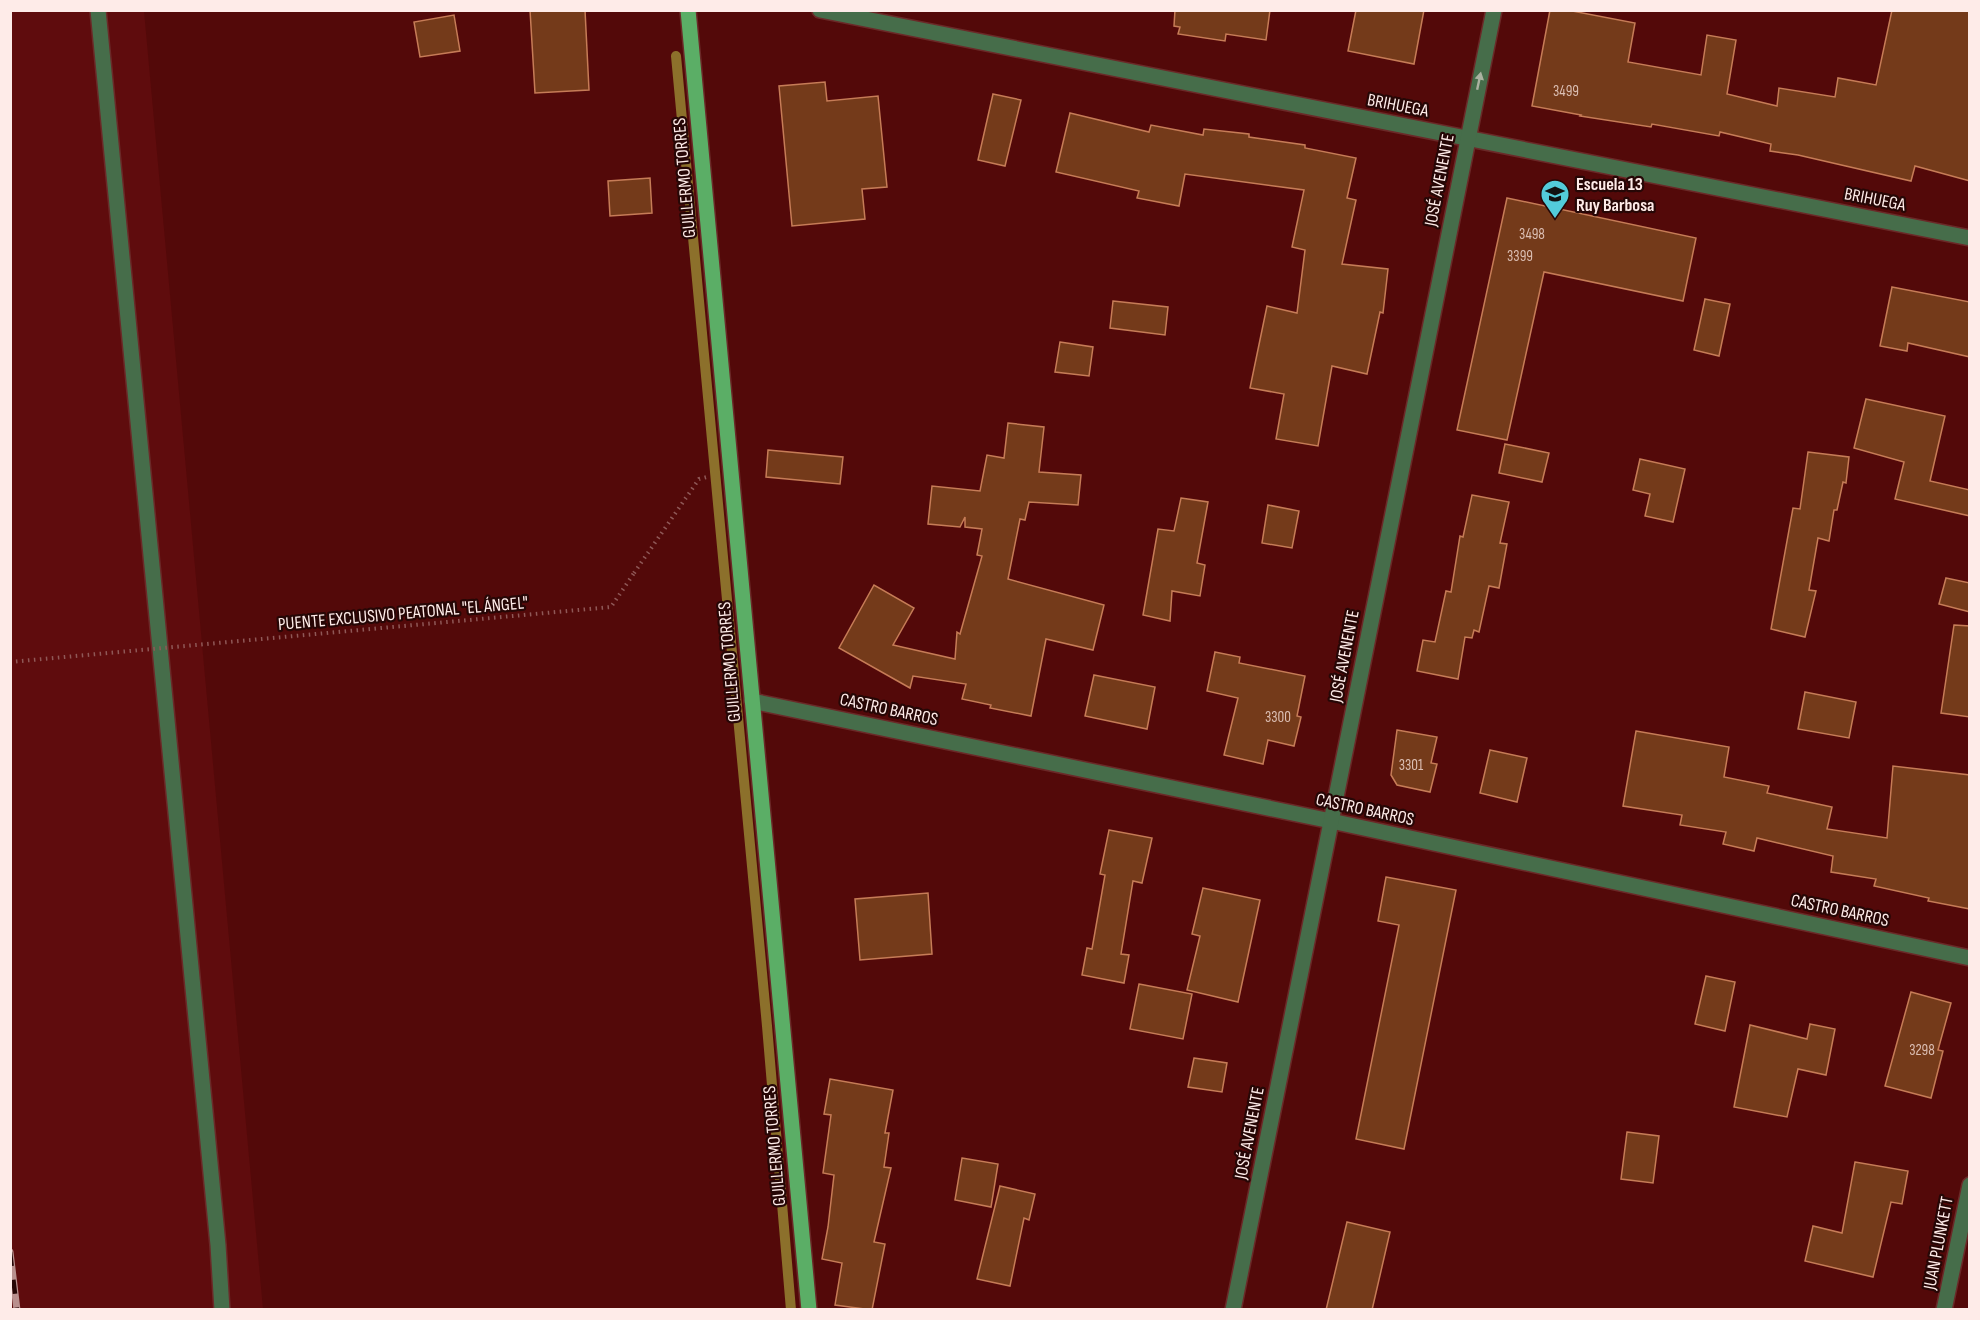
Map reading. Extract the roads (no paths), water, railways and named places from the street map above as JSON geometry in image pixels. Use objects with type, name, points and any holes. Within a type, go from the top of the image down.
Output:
[{"type":"main road","name":"GUILLERMO TORRES","points":[[688,10],[809,1310]]},
{"type":"street","points":[[98,10],[168,712],[218,1245],[222,1310]]},
{"type":"street","name":"BRIHUEGA","points":[[820,10],[1970,238]]},
{"type":"street","name":"JOSÉ AVENENTE","points":[[1233,1310],[1494,10]]},
{"type":"street","name":"CASTRO BARROS","points":[[752,701],[1331,821],[1970,958]]},
{"type":"street","name":"JUAN PLUNKETT","points":[[1944,1310],[1970,1185]]},
{"type":"waterway","points":[[676,56],[767,1026],[791,1310]]},
{"type":"railway","points":[[10,1252],[17,1310]]},
{"type":"place","name":"Escuela 13 Ruy Barbosa","points":[[1555,220]]}]
